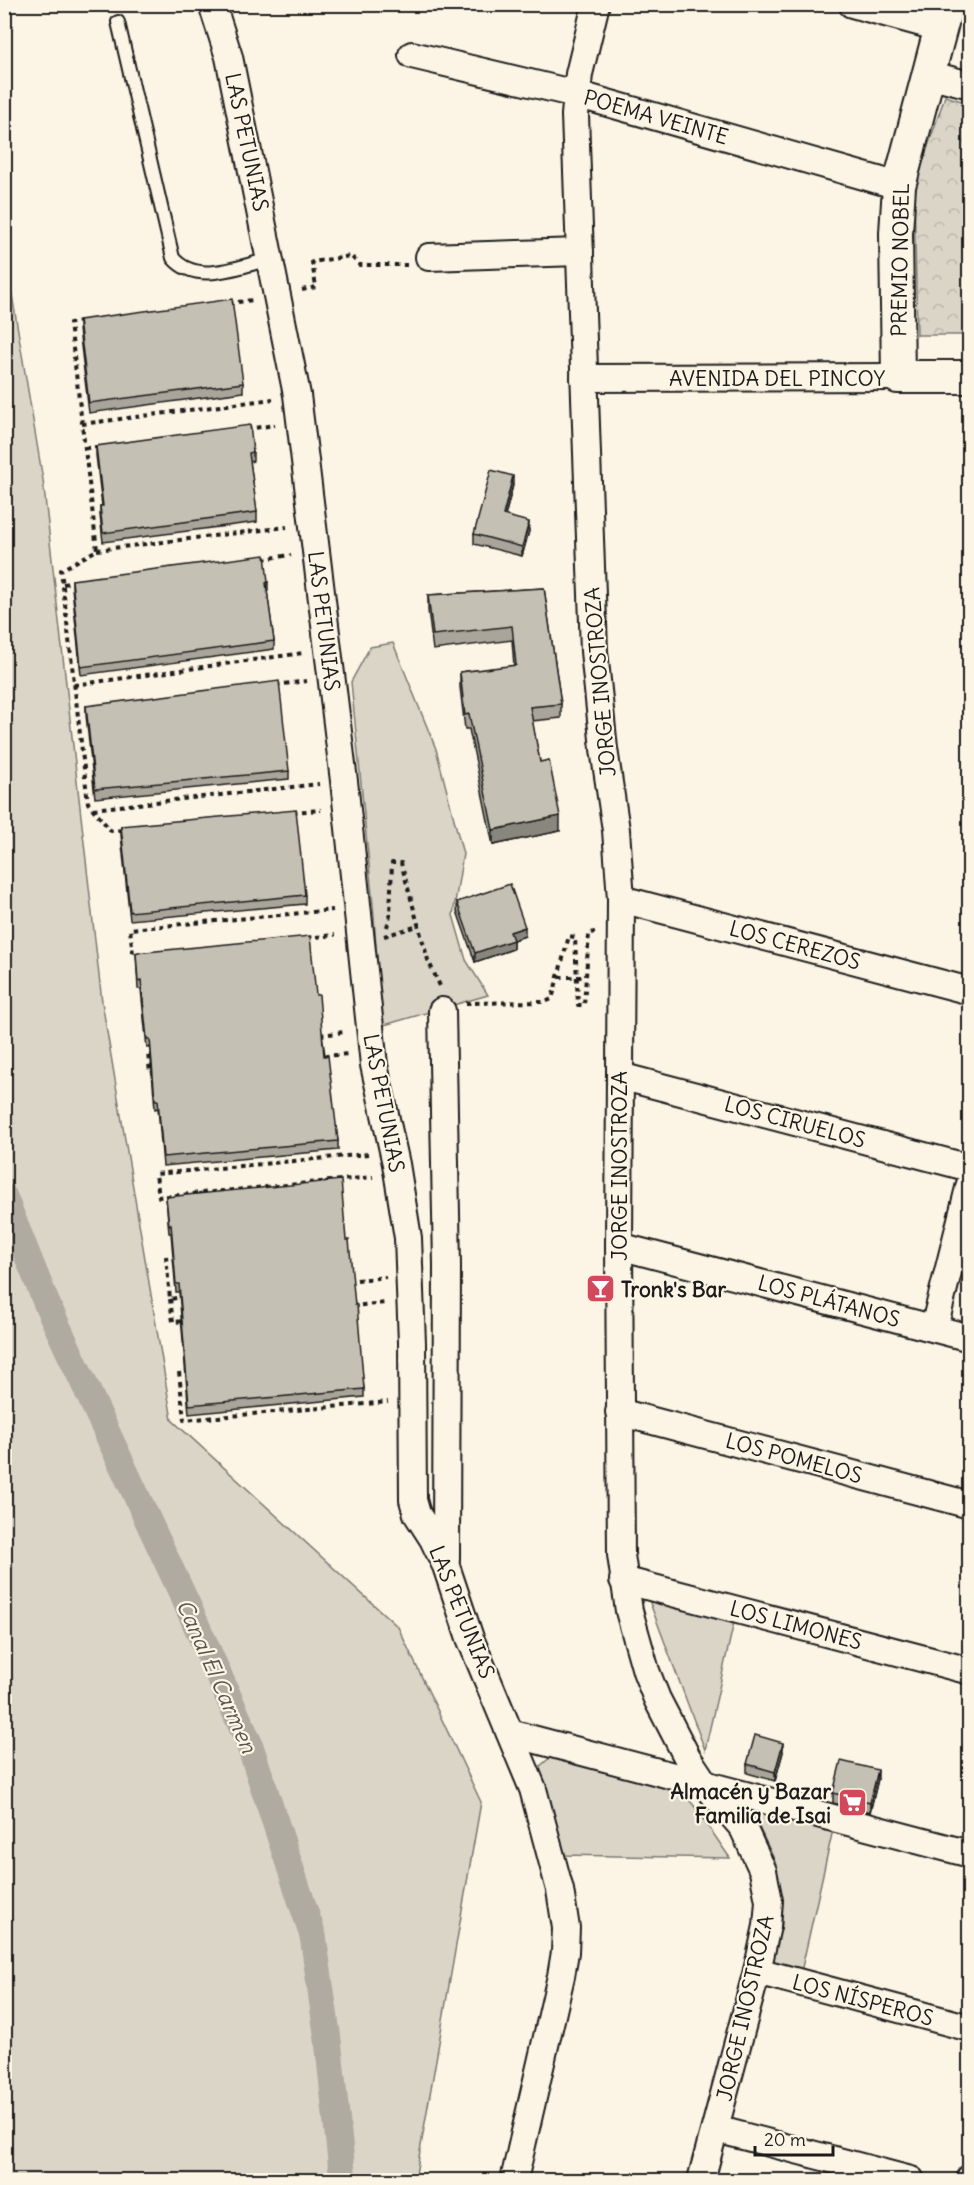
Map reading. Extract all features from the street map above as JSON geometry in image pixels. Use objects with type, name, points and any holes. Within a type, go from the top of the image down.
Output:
[{"type":"street","name":"LAS PETUNIAS","points":[[212,4],[229,57],[271,259],[287,295],[357,908],[368,937],[371,1041],[408,1238],[411,1300],[413,1500],[417,1514],[434,1539],[446,1566],[470,1638],[533,1789],[560,1890],[566,1928],[561,1976],[514,2181]]},
{"type":"street","name":"JORGE INOSTROZA","points":[[596,4],[583,55],[576,94],[575,116],[594,651],[604,749],[616,830],[621,899],[619,1524],[623,1580],[637,1641],[657,1699],[671,1729],[705,1784],[743,1828],[756,1852],[767,1886],[769,1916],[757,1971],[701,2181]]},
{"type":"street","points":[[852,4],[944,16]]},
{"type":"street","name":"PREMIO NOBEL","points":[[898,377],[896,225],[899,186],[944,16]]},
{"type":"street","name":"POEMA VEINTE","points":[[412,55],[576,94],[899,186]]},
{"type":"street","points":[[928,74],[969,85]]},
{"type":"street","points":[[429,257],[580,252]]},
{"type":"street","name":"AVENIDA DEL PINCOY","points":[[584,378],[969,377]]},
{"type":"street","name":"LOS CEREZOS","points":[[621,899],[969,991]]},
{"type":"street","points":[[446,1566],[448,1002]]},
{"type":"street","name":"LOS CIRUELOS","points":[[620,1076],[969,1168]]},
{"type":"street","points":[[934,1328],[969,1184]]},
{"type":"street","name":"LOS PLÁTANOS","points":[[619,1246],[969,1338]]},
{"type":"street","name":"LOS POMELOS","points":[[619,1412],[969,1505]]},
{"type":"street","name":"LOS LIMONES","points":[[623,1580],[969,1671]]},
{"type":"street","points":[[510,1733],[969,1854]]},
{"type":"street","name":"LOS NÍSPEROS","points":[[757,1971],[969,2028]]},
{"type":"street","points":[[716,2129],[911,2181]]},
{"type":"lane","points":[[118,22],[173,258],[181,267],[195,273],[211,273],[271,259]]},
{"type":"path","points":[[220,304],[287,295],[316,286],[312,262],[351,255],[359,265],[426,265],[429,257]]},
{"type":"path","points":[[81,321],[70,323],[97,550]]},
{"type":"path","points":[[82,424],[297,395]]},
{"type":"path","points":[[244,429],[300,422]]},
{"type":"path","points":[[85,448],[108,446]]},
{"type":"path","points":[[134,829],[111,831],[88,803],[61,570],[97,550],[312,524]]},
{"type":"path","points":[[258,560],[315,552]]},
{"type":"path","points":[[63,584],[86,581]]},
{"type":"path","points":[[74,685],[328,650]]},
{"type":"path","points":[[274,685],[331,678]]},
{"type":"path","points":[[77,709],[88,707]]},
{"type":"path","points":[[93,809],[344,781]]},
{"type":"path","points":[[288,813],[346,807]]},
{"type":"path","points":[[368,937],[390,915],[392,863],[401,863],[428,960],[448,1002],[475,1004],[545,1002],[552,999],[569,936],[575,937],[578,1005],[584,1005],[589,933],[620,929]]},
{"type":"path","points":[[145,952],[133,954],[130,929],[357,908]]},
{"type":"path","points":[[300,939],[368,937],[418,926]]},
{"type":"path","points":[[558,977],[586,977]]},
{"type":"path","points":[[311,1036],[371,1041]]},
{"type":"path","points":[[314,1057],[371,1041]]},
{"type":"path","points":[[160,1052],[148,1053],[150,1073],[161,1072]]},
{"type":"path","points":[[395,1163],[159,1197],[156,1174],[395,1163]]},
{"type":"path","points":[[166,1256],[173,1322],[197,1320]]},
{"type":"path","points":[[342,1282],[410,1275]]},
{"type":"path","points":[[170,1299],[193,1296]]},
{"type":"path","points":[[351,1306],[411,1300]]},
{"type":"path","points":[[179,1372],[184,1420],[412,1400]]},
{"type":"green space","points":[[945,96],[969,103],[969,335],[917,335],[914,188]]},
{"type":"green space","points":[[4,247],[43,480],[102,1002],[172,1420],[398,1627],[481,1802],[415,2180],[5,2180]]},
{"type":"green space","points":[[393,643],[436,749],[463,854],[453,915],[466,960],[488,995],[381,1026],[374,915],[351,682],[370,647]]},
{"type":"green space","points":[[647,1595],[734,1622],[705,1750]]},
{"type":"green space","points":[[553,1755],[679,1787],[730,1858],[561,1855],[539,1767]]},
{"type":"green space","points":[[761,1809],[834,1825],[801,1972],[771,1964],[782,1925],[782,1898],[774,1859],[757,1823]]},
{"type":"building","points":[[232,299],[243,383],[89,403],[79,320]]},
{"type":"building","points":[[250,425],[253,452],[249,453],[257,512],[103,533],[100,506],[103,506],[96,446]]},
{"type":"building","points":[[491,470],[513,476],[503,515],[529,522],[522,547],[474,534]]},
{"type":"building","points":[[265,555],[268,582],[266,583],[274,641],[81,667],[72,580]]},
{"type":"building","points":[[544,588],[561,704],[530,707],[540,762],[549,760],[560,816],[493,830],[469,714],[465,715],[460,672],[516,665],[512,626],[433,635],[428,595]]},
{"type":"building","points":[[279,681],[289,771],[95,789],[86,706]]},
{"type":"building","points":[[296,810],[305,895],[130,912],[121,826]]},
{"type":"building","points":[[510,884],[525,927],[510,932],[513,940],[475,953],[457,902]]},
{"type":"building","points":[[310,936],[316,995],[319,995],[324,1056],[328,1056],[338,1141],[163,1157],[150,1039],[147,1039],[136,953]]},
{"type":"building","points":[[341,1180],[346,1240],[349,1240],[355,1305],[357,1305],[364,1389],[189,1405],[179,1284],[176,1284],[171,1224],[169,1225],[166,1197]]},
{"type":"building","points":[[755,1735],[783,1743],[775,1772],[747,1764]]},
{"type":"building","points":[[841,1761],[878,1770],[870,1803],[833,1793]]},
{"type":"waterway","name":"Canal El Carmen","points":[[4,1197],[46,1302],[249,1743],[313,1936],[328,2040],[343,2180]]},
{"type":"place","name":"Tronk's Bar","points":[[600,1289]]},
{"type":"place","name":"Almacén y Bazar Familia de Isai","points":[[852,1803]]}]
